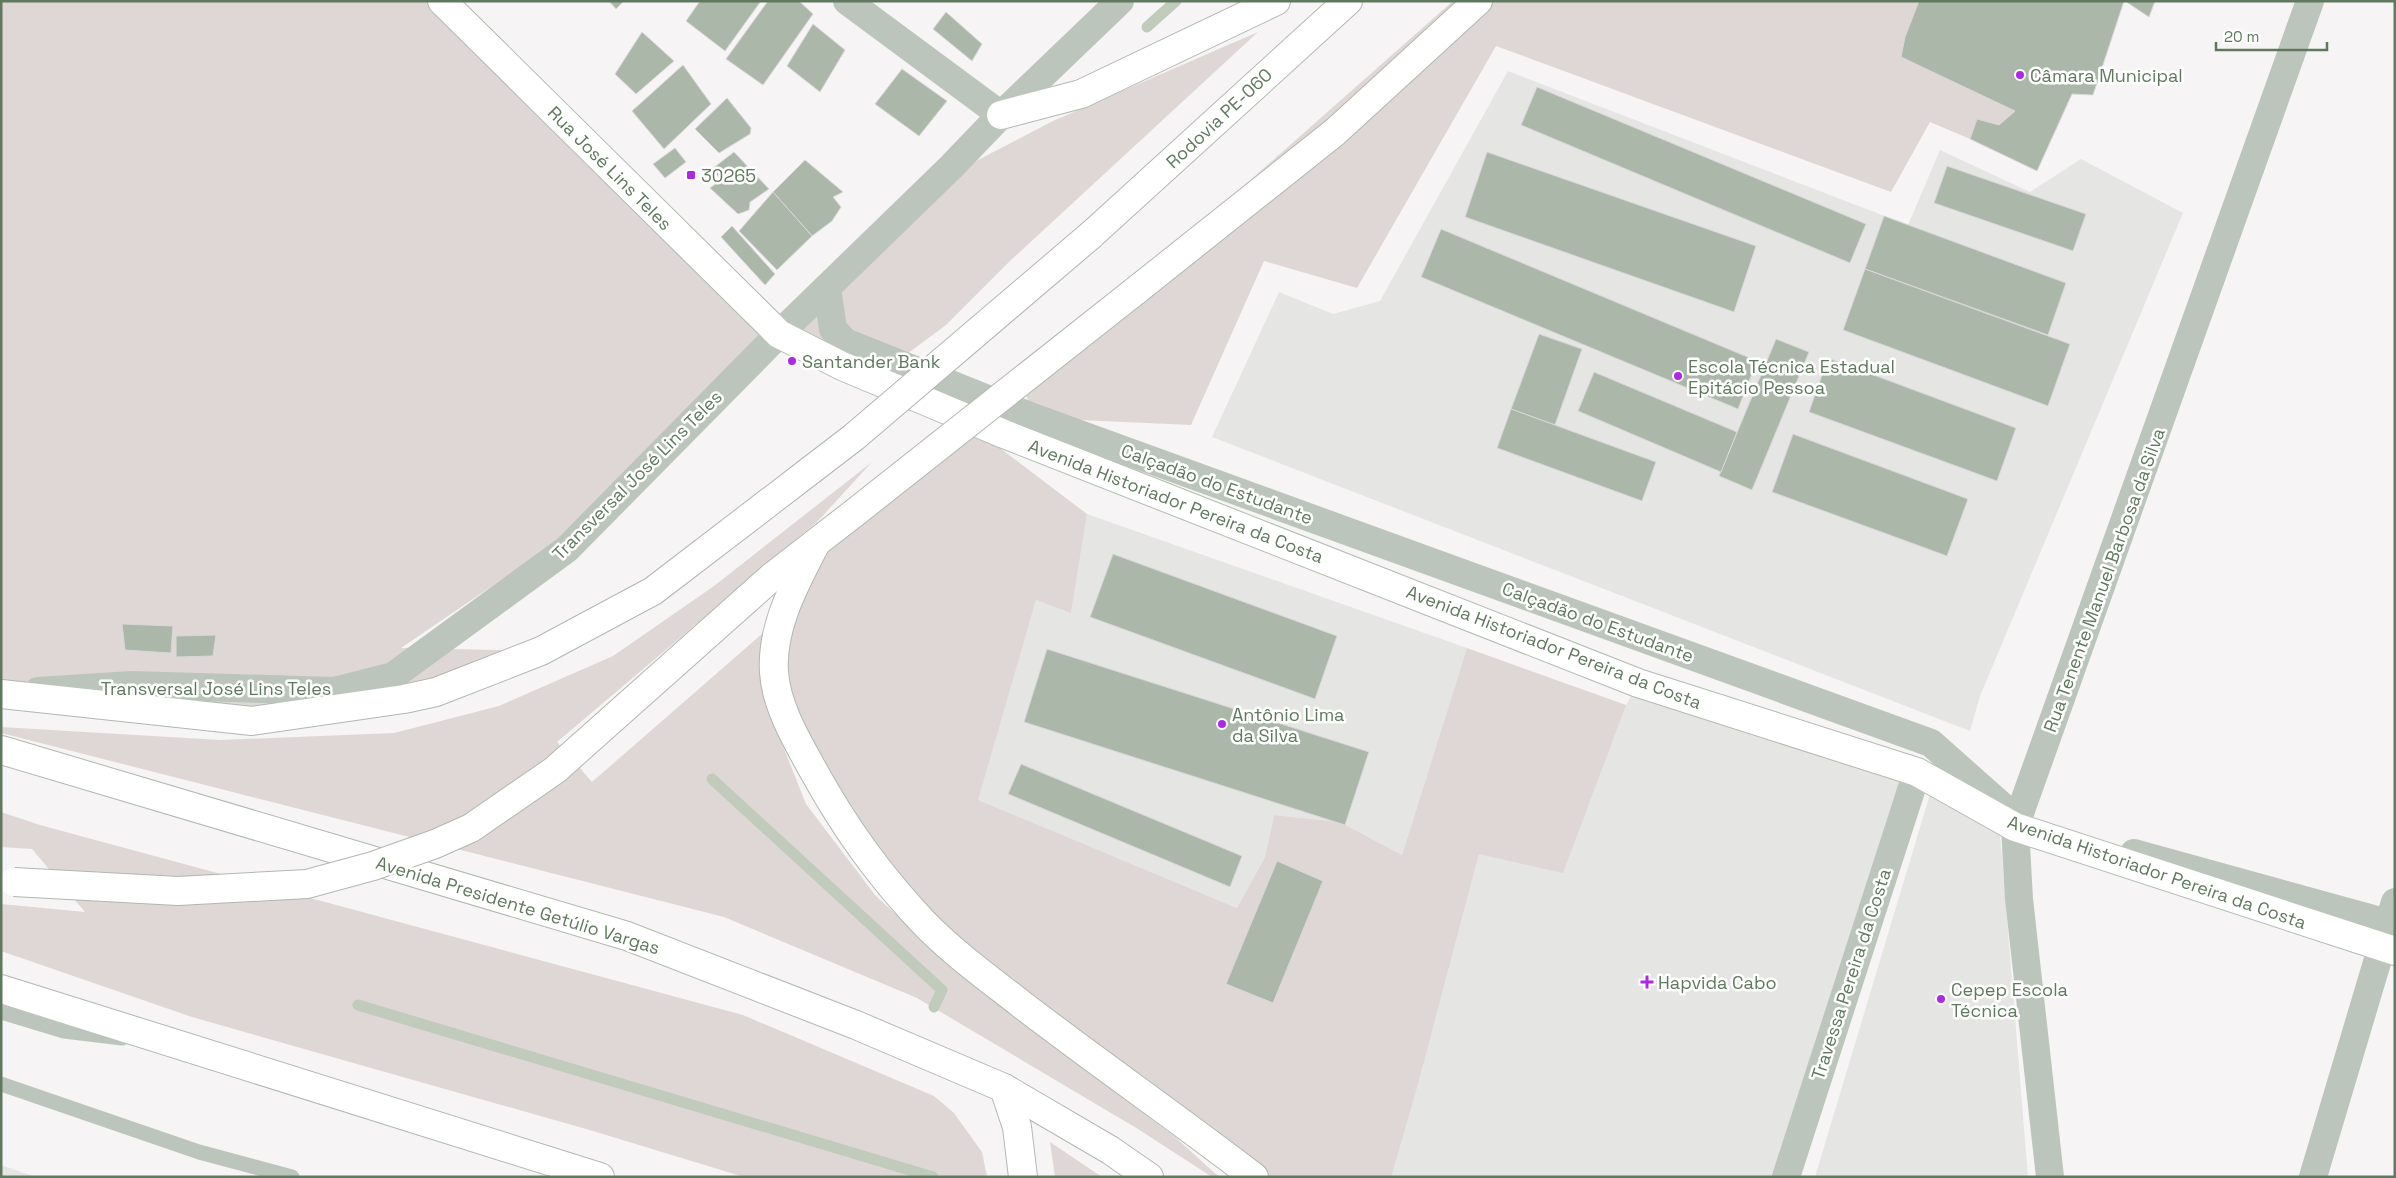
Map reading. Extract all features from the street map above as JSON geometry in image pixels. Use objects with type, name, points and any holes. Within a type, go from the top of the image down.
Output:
[{"type":"main road","name":"Rua José Lins Teles","points":[[442,1],[779,334]]},
{"type":"main road","points":[[1001,114],[1081,94],[1276,1]]},
{"type":"main road","name":"Rodovia PE-060","points":[[1,693],[252,721],[404,699],[436,692],[541,651],[653,591],[854,437],[1091,235],[1348,1]]},
{"type":"main road","points":[[8,882],[178,891],[307,884],[373,866],[435,844],[470,828],[555,770],[746,600],[1335,132],[1478,1]]},
{"type":"main road","name":"Avenida Historiador Pereira da Costa","points":[[779,334],[842,366],[1004,434],[1638,683],[1917,772],[2016,824],[2391,930]]},
{"type":"main road","points":[[816,543],[785,609],[777,640],[774,671],[777,690],[784,712],[804,754],[859,847],[925,924],[976,969],[1254,1177]]},
{"type":"main road","name":"Avenida Presidente Getúlio Vargas","points":[[1,750],[628,936],[856,1025],[1004,1088],[1110,1150],[1149,1177]]},
{"type":"main road","points":[[1,989],[600,1177]]},
{"type":"main road","points":[[1004,1088],[1017,1126],[1023,1177]]},
{"type":"street","points":[[847,1],[1001,114]]},
{"type":"street","name":"Transversal José Lins Teles","points":[[1,693],[132,684],[334,690],[393,676],[567,549],[779,334],[951,167],[1001,114],[1120,1]]},
{"type":"street","name":"Rua Tenente Manuel Barbosa da Silva","points":[[2050,1177],[2019,899],[2016,824],[2310,1]]},
{"type":"street","name":"Calçadão do Estudante","points":[[827,288],[833,329],[845,342],[1036,418],[1932,744],[2016,824]]},
{"type":"street","name":"Travessa Pereira da Costa","points":[[1786,1177],[1917,772]]},
{"type":"street","points":[[2313,1177],[2391,930]]},
{"type":"lane","points":[[1,1012],[64,1031],[176,1044]]},
{"type":"lane","points":[[1,1084],[199,1152],[292,1177]]},
{"type":"shaded area","points":[[1,1],[442,1],[779,334],[558,541],[401,648],[541,651],[484,673],[252,721],[1,694]]},
{"type":"shaded area","points":[[1453,1],[1922,1],[1901,57],[2015,111],[1999,125],[1977,119],[1970,139],[1930,122],[1891,192],[1496,46],[1357,288],[1264,261],[1191,425],[1035,418],[1021,383]]},
{"type":"shaded area","points":[[1258,32],[1011,260],[946,325],[880,374],[800,328],[976,161],[1053,121]]},
{"type":"shaded area","name":"Escola Técnica Estadual Epitácio Pessoa","points":[[1508,71],[1908,225],[1940,150],[2030,192],[2081,159],[2183,213],[1980,696],[1970,731],[1212,437],[1279,292],[1333,314],[1380,301]]},
{"type":"shaded area","points":[[968,424],[1087,514],[1071,613],[1036,600],[978,800],[1237,908],[1265,857],[1274,815],[1340,822],[1402,855],[1467,648],[1626,705],[1563,873],[1479,854],[1419,1081],[1391,1177],[1254,1177],[1050,1026],[912,898],[823,768],[791,692],[773,576]]},
{"type":"shaded area","points":[[872,462],[817,522],[557,742],[592,782],[763,633],[763,696],[806,804],[875,895],[969,982],[1175,1137],[1219,1177],[1212,1177],[1138,1129],[917,998],[724,917],[1,733],[1,727],[220,740],[394,733],[499,706],[613,656],[714,586]]},
{"type":"shaded area","name":"Antônio Lima da Silva","points":[[1087,514],[1467,648],[1402,855],[1340,822],[1274,815],[1265,857],[1237,908],[977,800],[1036,600],[1071,612]]},
{"type":"shaded area","name":"Hapvida Cabo","points":[[1638,683],[1917,772],[1786,1177],[1388,1177],[1419,1081],[1479,854],[1626,705]]},
{"type":"shaded area","name":"Cepep Escola Técnica","points":[[1930,794],[1999,821],[2028,1177],[1815,1177]]},
{"type":"shaded area","points":[[1,812],[40,825],[743,1015],[934,1096],[954,1113],[982,1152],[987,1177],[744,1177],[593,1131],[192,1017],[1,951],[1,904],[85,912],[32,849],[1,847]]},
{"type":"shaded area","points":[[1050,1142],[1102,1177],[1055,1177]]},
{"type":"shaded area","points":[[1,1165],[36,1177],[1,1177]]},
{"type":"building","points":[[609,1],[624,1],[616,9]]},
{"type":"building","points":[[700,1],[761,1],[725,51],[686,21]]},
{"type":"building","points":[[768,1],[799,1],[813,14],[763,85],[726,59]]},
{"type":"building","name":"Câmara Municipal","points":[[1919,1],[2124,1],[2093,95],[2072,94],[2037,171],[1970,139],[1977,119],[1999,125],[2015,111],[1901,57],[1905,37]]},
{"type":"building","name":"Câmara Municipal","points":[[2125,1],[2155,1],[2149,17]]},
{"type":"building","points":[[946,12],[982,44],[972,61],[933,29]]},
{"type":"building","points":[[813,24],[845,50],[820,92],[787,66]]},
{"type":"building","points":[[642,32],[674,61],[636,94],[615,74]]},
{"type":"building","points":[[683,65],[711,104],[664,149],[632,111]]},
{"type":"building","points":[[902,69],[947,101],[919,136],[875,104]]},
{"type":"building","points":[[1537,87],[1866,224],[1850,263],[1521,125]]},
{"type":"building","points":[[727,98],[751,128],[750,134],[719,153],[695,129]]},
{"type":"building","points":[[675,148],[686,162],[665,178],[653,164]]},
{"type":"building","points":[[734,152],[769,189],[750,202],[749,210],[738,214],[710,188],[721,180],[712,169]]},
{"type":"building","points":[[1487,152],[1756,246],[1734,312],[1465,217]]},
{"type":"building","points":[[805,160],[843,192],[833,197],[841,207],[832,221],[812,236],[773,192]]},
{"type":"building","points":[[1947,166],[2086,214],[2073,251],[1934,203]]},
{"type":"building","points":[[773,192],[812,236],[777,270],[739,231]]},
{"type":"building","points":[[1884,216],[2066,283],[2048,335],[1865,269]]},
{"type":"building","points":[[732,226],[775,274],[765,285],[721,237]]},
{"type":"building","points":[[1441,229],[1757,361],[1738,409],[1421,277]]},
{"type":"building","points":[[1865,269],[2070,344],[2048,406],[1843,330]]},
{"type":"building","points":[[1539,334],[1582,349],[1555,425],[1511,409]]},
{"type":"building","points":[[1776,339],[1809,352],[1752,490],[1719,476]]},
{"type":"building","points":[[1828,358],[2016,428],[1997,481],[1809,412]]},
{"type":"building","points":[[1594,372],[1737,432],[1721,472],[1578,411]]},
{"type":"building","points":[[1511,409],[1656,462],[1642,501],[1497,448]]},
{"type":"building","points":[[1793,434],[1968,499],[1947,556],[1772,492]]},
{"type":"building","points":[[1113,554],[1337,636],[1315,699],[1090,617]]},
{"type":"building","points":[[122,624],[173,626],[171,653],[125,650]]},
{"type":"building","points":[[216,635],[213,656],[176,657],[176,636]]},
{"type":"building","points":[[1047,649],[1369,752],[1345,825],[1024,722]]},
{"type":"building","points":[[1021,764],[1242,856],[1230,887],[1008,794]]},
{"type":"building","points":[[1277,861],[1323,881],[1273,1003],[1226,984]]},
{"type":"waterway","points":[[1147,27],[1176,1]]},
{"type":"waterway","points":[[712,779],[942,990],[934,1007]]},
{"type":"waterway","points":[[358,1005],[933,1177]]},
{"type":"place","name":"Câmara Municipal","points":[[2020,75]]},
{"type":"place","name":"30265","points":[[691,175]]},
{"type":"place","name":"Santander Bank","points":[[792,361]]},
{"type":"place","name":"Escola Técnica Estadual Epitácio Pessoa","points":[[1678,376]]},
{"type":"place","name":"Antônio Lima da Silva","points":[[1222,724]]},
{"type":"place","name":"Hapvida Cabo","points":[[1647,982]]},
{"type":"place","name":"Cepep Escola Técnica","points":[[1941,999]]}]
